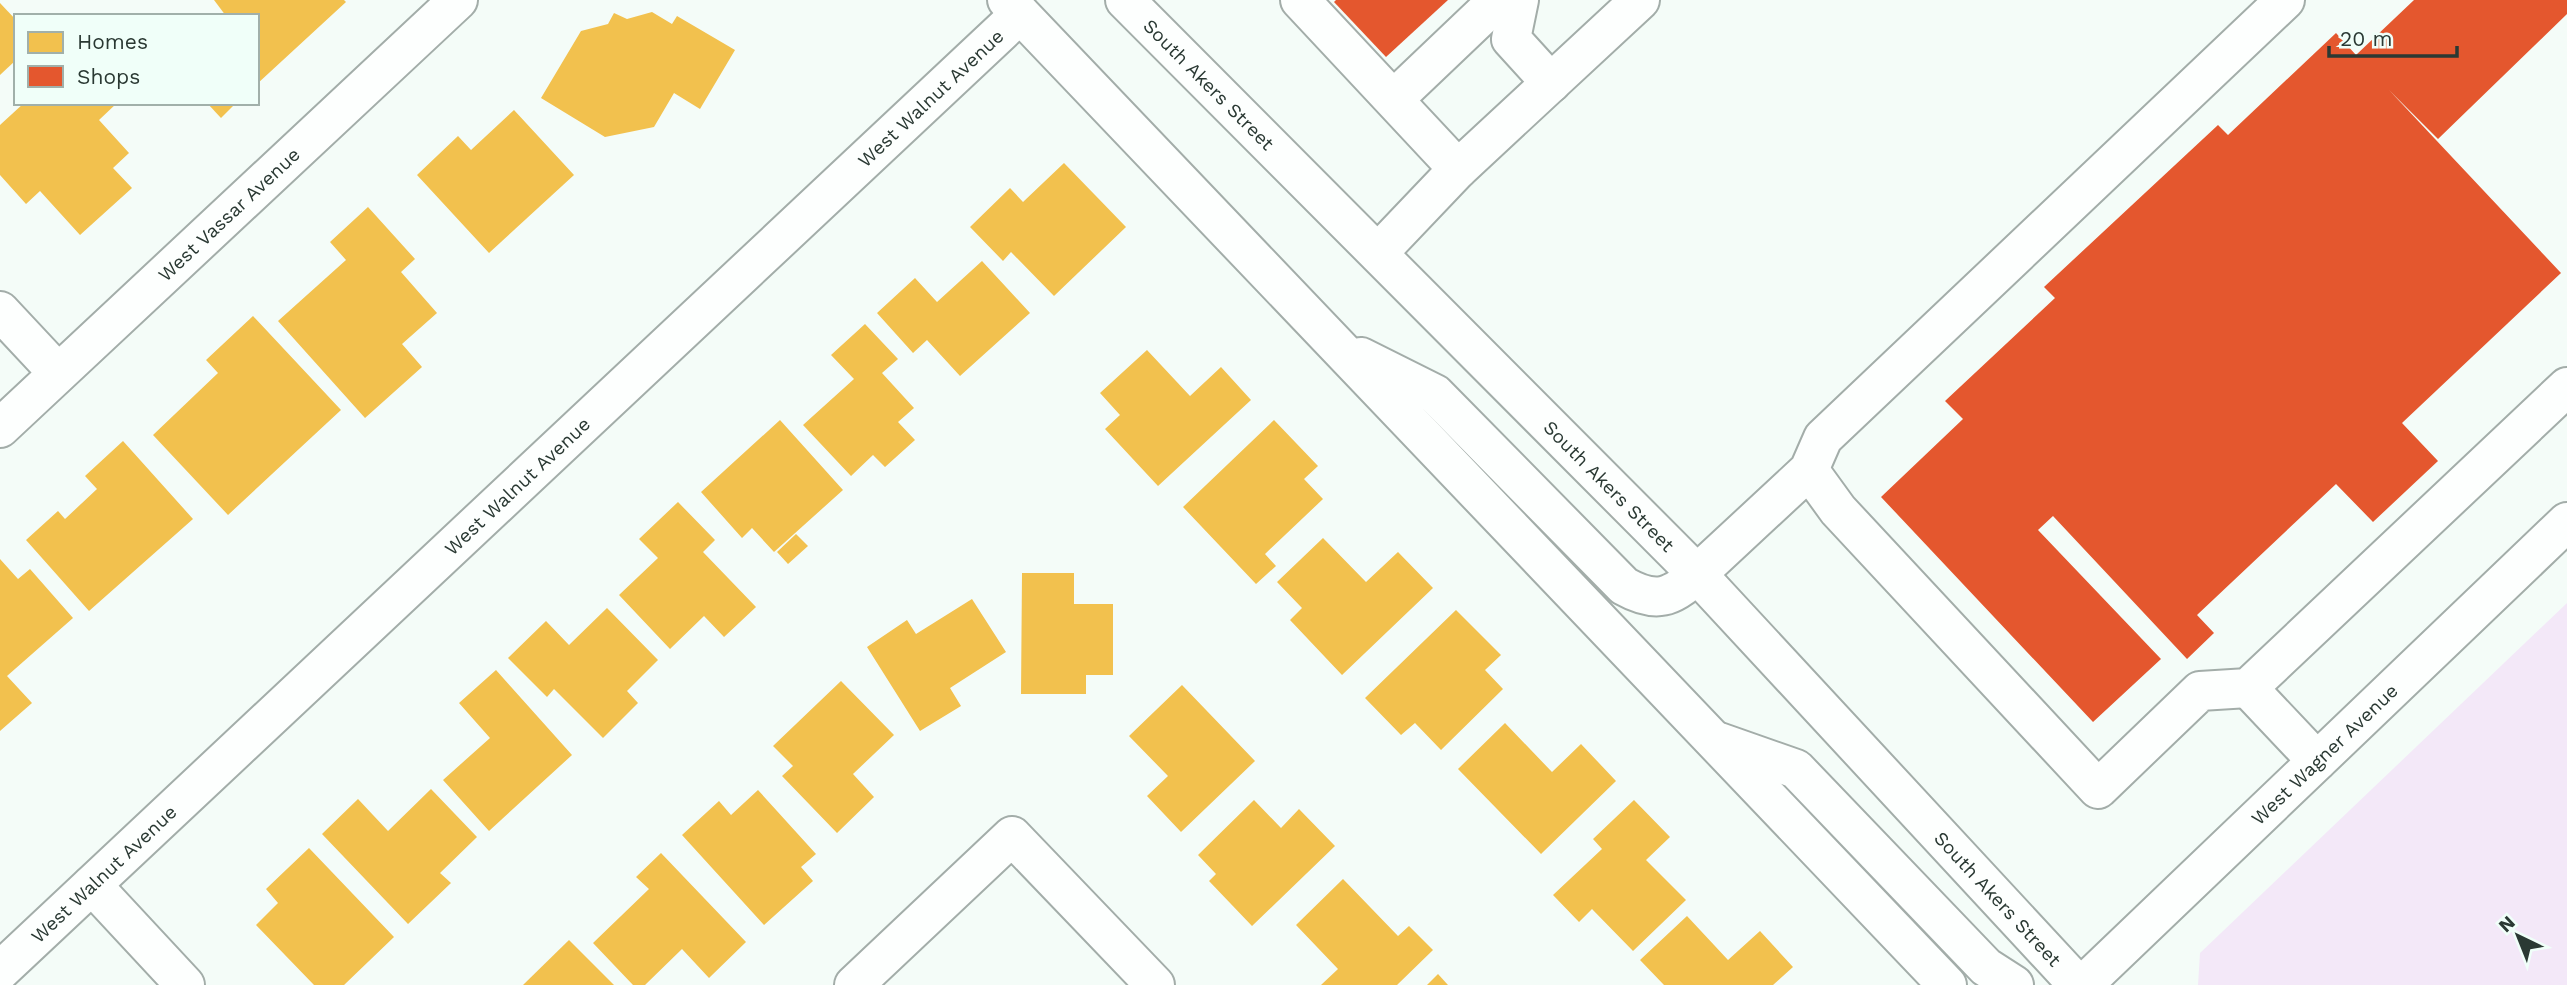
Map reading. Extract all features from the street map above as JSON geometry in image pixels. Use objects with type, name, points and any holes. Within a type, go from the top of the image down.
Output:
[{"type":"main road","name":"West Vassar Avenue","points":[[0,428],[458,0]]},
{"type":"main road","name":"South Akers Street","points":[[1125,0],[1248,127],[1378,253],[1697,574],[2081,985]]},
{"type":"main road","points":[[1300,0],[1458,169]]},
{"type":"main road","points":[[1394,99],[1498,0]]},
{"type":"main road","points":[[1519,0],[1511,39],[1551,82]]},
{"type":"main road","points":[[1378,253],[1458,169],[1640,0]]},
{"type":"main road","points":[[1338,345],[1435,394],[1624,586],[1643,595],[1662,597],[1680,590],[1810,470],[1823,438],[2285,0]]},
{"type":"main road","points":[[1021,5],[1338,345],[1947,985]]},
{"type":"main road","name":"West Walnut Avenue","points":[[0,971],[1021,5]]},
{"type":"main road","points":[[0,311],[58,373]]},
{"type":"main road","points":[[1810,470],[1838,510],[2098,789],[2200,691],[2248,688],[2567,387]]},
{"type":"main road","name":"West Wagner Avenue","points":[[2081,985],[2567,522]]},
{"type":"main road","points":[[2248,688],[2317,761]]},
{"type":"main road","points":[[1712,739],[1796,769],[1986,967],[2014,985]]},
{"type":"main road","points":[[854,985],[1012,836],[1155,985]]},
{"type":"main road","points":[[92,885],[185,985]]},
{"type":"shaded area","points":[[2567,603],[2567,985],[2198,985],[2200,953]]},
{"type":"building: Homes","points":[[214,0],[346,2],[259,82],[259,14],[224,14]]},
{"type":"building: Homes","points":[[0,3],[14,18],[14,62],[0,75]]},
{"type":"building: Homes","points":[[652,12],[672,24],[677,16],[735,50],[700,109],[674,93],[654,127],[605,137],[541,98],[581,31],[608,24],[614,13],[627,19]]},
{"type":"building: Homes","points":[[22,105],[115,105],[99,120],[129,153],[113,168],[132,188],[80,235],[40,191],[26,204],[0,175],[0,125]]},
{"type":"building: Homes","points":[[209,105],[234,105],[221,118]]},
{"type":"building: Homes","points":[[514,110],[574,175],[489,253],[417,175],[458,136],[471,150]]},
{"type":"building: Homes","points":[[1064,163],[1126,227],[1054,296],[1011,252],[1003,261],[970,227],[1010,188],[1023,202]]},
{"type":"building: Homes","points":[[368,207],[415,259],[401,272],[437,313],[402,344],[422,367],[365,418],[278,321],[346,260],[330,242]]},
{"type":"building: Homes","points":[[982,261],[1030,313],[960,376],[927,340],[913,353],[877,313],[915,278],[937,302]]},
{"type":"building: Homes","points":[[253,316],[341,410],[228,515],[153,435],[218,373],[206,360]]},
{"type":"building: Homes","points":[[865,324],[898,359],[882,373],[914,408],[898,422],[915,440],[885,467],[873,455],[851,476],[803,425],[854,379],[831,355]]},
{"type":"building: Homes","points":[[1147,350],[1190,396],[1221,367],[1251,400],[1158,486],[1105,429],[1120,415],[1100,393]]},
{"type":"building: Homes","points":[[780,420],[843,490],[774,552],[752,528],[742,538],[701,492]]},
{"type":"building: Homes","points":[[1274,420],[1318,466],[1304,479],[1323,499],[1265,554],[1276,566],[1256,584],[1183,507]]},
{"type":"building: Homes","points":[[123,441],[193,519],[89,611],[26,540],[58,511],[65,519],[97,489],[85,476]]},
{"type":"building: Homes","points":[[678,502],[715,540],[703,552],[756,607],[724,637],[704,616],[670,649],[619,595],[658,558],[639,539]]},
{"type":"building: Homes","points":[[796,534],[808,546],[788,564],[777,552]]},
{"type":"building: Homes","points":[[1323,538],[1366,582],[1398,552],[1433,588],[1342,675],[1290,620],[1302,608],[1277,582]]},
{"type":"building: Homes","points":[[0,559],[18,579],[30,569],[73,618],[7,676],[32,703],[0,731]]},
{"type":"building: Homes","points":[[1022,573],[1074,573],[1074,604],[1113,604],[1113,675],[1086,675],[1086,694],[1021,694]]},
{"type":"building: Homes","points":[[972,599],[1006,652],[950,688],[961,706],[920,731],[867,647],[907,620],[916,634]]},
{"type":"building: Homes","points":[[607,608],[658,660],[627,691],[638,703],[603,738],[554,689],[547,697],[508,658],[546,621],[569,645]]},
{"type":"building: Homes","points":[[1456,610],[1501,655],[1485,670],[1503,689],[1441,750],[1415,723],[1401,735],[1365,698]]},
{"type":"building: Homes","points":[[496,670],[572,755],[489,831],[443,780],[490,738],[459,703]]},
{"type":"building: Homes","points":[[841,681],[894,735],[853,774],[874,797],[837,833],[782,776],[793,766],[773,746]]},
{"type":"building: Homes","points":[[1182,685],[1255,761],[1181,832],[1147,796],[1168,776],[1129,736]]},
{"type":"building: Homes","points":[[1505,723],[1552,772],[1581,744],[1616,781],[1541,854],[1458,769]]},
{"type":"building: Homes","points":[[431,789],[477,837],[440,873],[451,883],[408,924],[322,834],[358,799],[388,831]]},
{"type":"building: Homes","points":[[758,790],[816,854],[801,867],[813,881],[764,925],[682,835],[719,801],[731,815]]},
{"type":"building: Homes","points":[[1254,800],[1281,828],[1299,809],[1335,846],[1252,926],[1209,881],[1216,874],[1198,855]]},
{"type":"building: Homes","points":[[1634,800],[1670,837],[1646,860],[1686,900],[1633,951],[1592,909],[1579,922],[1553,895],[1602,849],[1593,839]]},
{"type":"building: Homes","points":[[309,848],[394,937],[344,985],[314,985],[256,925],[278,903],[266,889]]},
{"type":"building: Homes","points":[[661,853],[746,942],[709,978],[682,949],[645,985],[633,985],[593,943],[649,889],[636,877]]},
{"type":"building: Homes","points":[[1343,879],[1398,936],[1409,926],[1433,950],[1397,985],[1321,985],[1338,969],[1296,925]]},
{"type":"building: Homes","points":[[1687,916],[1728,960],[1760,931],[1793,967],[1773,985],[1664,985],[1640,960]]},
{"type":"building: Homes","points":[[569,940],[614,985],[523,985]]},
{"type":"building: Homes","points":[[1438,974],[1448,985],[1427,985]]},
{"type":"building: Shops","points":[[1448,0],[1386,57],[1334,2]]},
{"type":"building: Shops","points":[[2414,0],[2567,0],[2567,14],[2438,139],[2389,90],[2561,273],[2402,423],[2438,461],[2373,522],[2336,484],[2197,615],[2214,633],[2187,659],[2053,516],[2038,530],[2161,659],[2093,722],[1881,497],[1963,419],[1945,401],[2055,298],[2044,287],[2218,125],[2228,135],[2336,33],[2356,55]]}]
